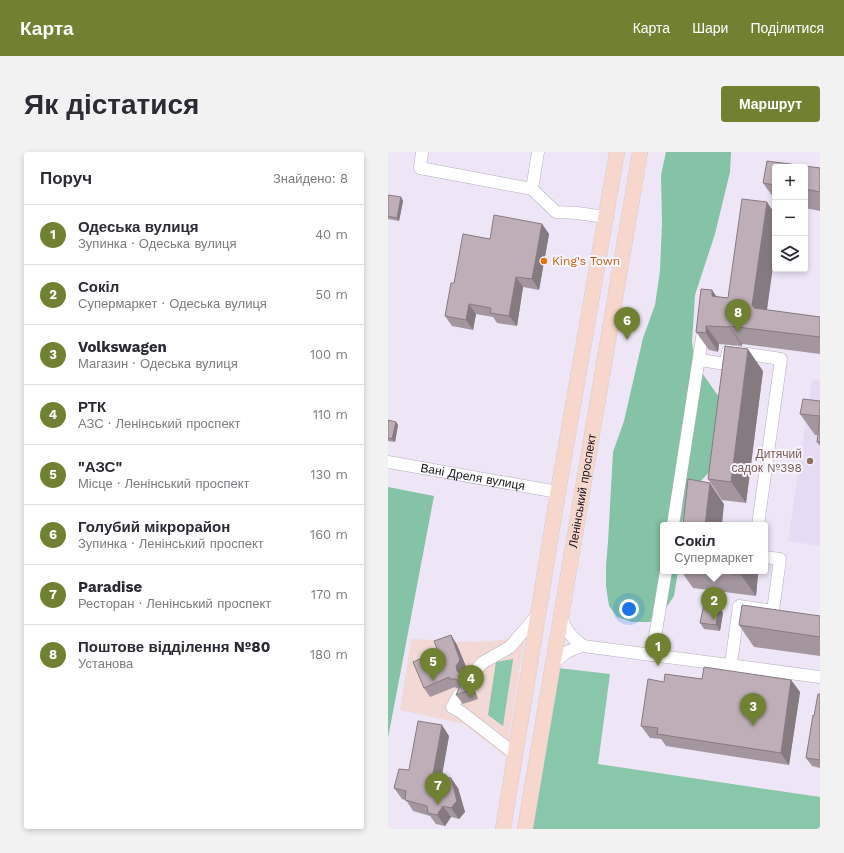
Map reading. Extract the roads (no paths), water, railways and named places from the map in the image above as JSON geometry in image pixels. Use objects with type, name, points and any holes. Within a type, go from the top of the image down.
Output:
[{"type":"main road","name":"Ленінський проспект","points":[[502,829],[554,526],[558,492],[617,152]]},
{"type":"main road","name":"Ленінський проспект","points":[[524,829],[640,152]]},
{"type":"main road","points":[[554,526],[576,529]]},
{"type":"street","points":[[422,152],[420,168],[532,189],[556,212],[606,217]]},
{"type":"street","points":[[532,189],[538,152]]},
{"type":"street","points":[[673,522],[700,360],[705,315]]},
{"type":"street","points":[[700,360],[726,364],[728,351],[781,359],[758,522]]},
{"type":"street","name":"Вані Дреля вулиця","points":[[388,462],[558,492]]},
{"type":"street","points":[[731,664],[740,606],[773,611],[780,559],[768,557]]},
{"type":"street","points":[[652,655],[666,574]]},
{"type":"street","points":[[470,677],[482,663],[493,655],[510,647],[539,613]]},
{"type":"street","points":[[561,616],[566,629],[573,638],[583,646]]},
{"type":"street","points":[[552,665],[564,653],[583,646],[731,664],[820,677]]},
{"type":"street","points":[[459,695],[452,707],[461,712],[515,754]]},
{"type":"place","name":"King's Town","points":[[544,261]]},
{"type":"place","name":"Поштове відділення №80","points":[[738,332]]},
{"type":"place","name":"Голубий мікрорайон","points":[[627,340]]},
{"type":"place","name":"Дитячий садок №398","points":[[810,461]]},
{"type":"place","name":"Сокіл","points":[[714,620]]},
{"type":"place","name":"Одеська вулиця","points":[[658,666]]},
{"type":"place","name":"\"АЗС\"","points":[[433,681]]},
{"type":"place","name":"РТК","points":[[471,698]]},
{"type":"place","name":"Volkswagen","points":[[753,726]]},
{"type":"place","name":"Paradise","points":[[438,805]]}]
